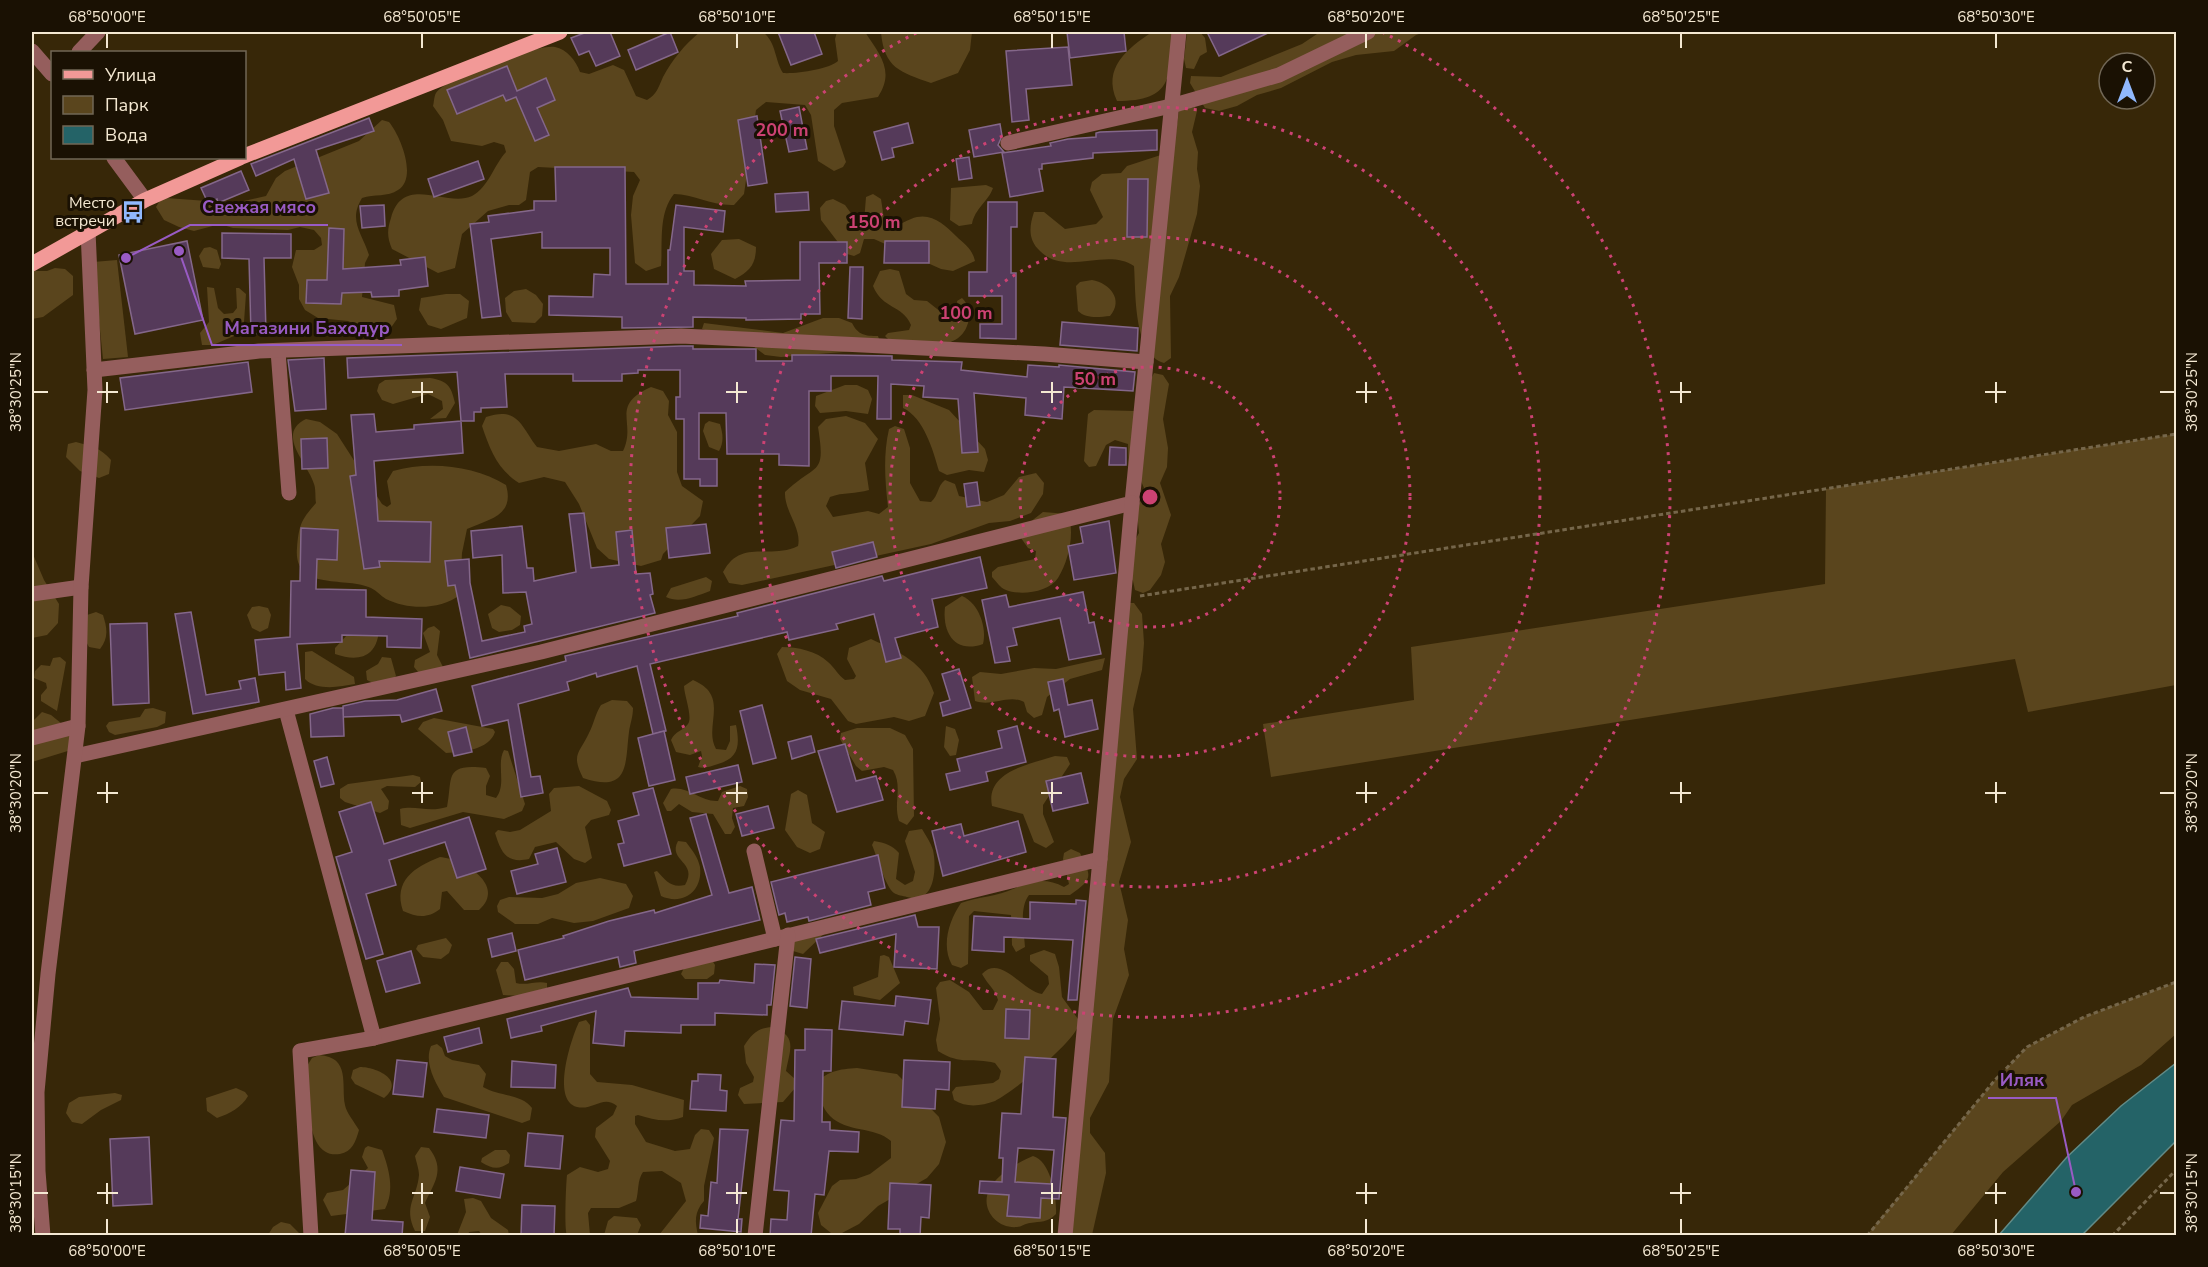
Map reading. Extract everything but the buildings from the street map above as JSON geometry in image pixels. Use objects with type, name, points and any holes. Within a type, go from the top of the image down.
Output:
[{"type":"main road","points":[[246,155],[560,32]]},
{"type":"main road","points":[[32,264],[145,200],[237,159]]},
{"type":"street","points":[[80,51],[98,32]]},
{"type":"street","points":[[1065,1236],[1132,503],[1179,32]]},
{"type":"street","points":[[1008,143],[1171,106],[1280,75],[1368,32]]},
{"type":"street","points":[[32,51],[51,73]]},
{"type":"street","points":[[115,159],[145,200]]},
{"type":"street","points":[[44,1236],[36,1210],[34,1089],[78,726],[81,587],[94,370],[88,231]]},
{"type":"street","points":[[94,370],[278,351],[681,336],[1044,354],[1146,362]]},
{"type":"street","points":[[278,351],[289,493]]},
{"type":"street","points":[[75,756],[541,652],[1132,503]]},
{"type":"street","points":[[32,594],[81,587]]},
{"type":"street","points":[[286,710],[374,1038]]},
{"type":"street","points":[[32,738],[78,726]]},
{"type":"street","points":[[754,851],[782,937],[754,1236]]},
{"type":"street","points":[[311,1236],[300,1053],[304,1049],[374,1038],[1100,859]]},
{"type":"path","points":[[1124,598],[2176,434]]},
{"type":"path","points":[[1867,1236],[1995,1080],[2027,1047],[2084,1017],[2176,982]]},
{"type":"path","points":[[2112,1236],[2176,1170]]},
{"type":"green space","points":[[700,32],[763,32],[771,41],[783,73],[789,73],[821,69],[834,64],[838,61],[835,39],[837,32],[865,32],[883,63],[885,79],[878,97],[842,103],[834,110],[834,126],[846,162],[843,167],[834,171],[818,161],[811,115],[805,105],[766,102],[756,110],[744,194],[734,205],[726,205],[674,194],[663,219],[661,266],[646,271],[635,263],[631,215],[633,196],[640,180],[634,172],[538,167],[530,172],[526,200],[519,205],[509,205],[488,211],[462,234],[455,268],[438,273],[392,249],[388,237],[390,222],[397,205],[405,197],[415,194],[462,199],[472,196],[487,182],[506,152],[504,145],[494,142],[482,146],[451,141],[443,120],[433,106],[436,93],[443,87],[493,63],[531,50],[555,47],[570,56],[580,72],[589,74],[613,65],[624,70],[636,96],[647,100],[655,93],[679,53]]},
{"type":"green space","points":[[881,32],[972,32],[970,50],[958,73],[931,83],[895,67],[886,54]]},
{"type":"green space","points":[[1152,32],[1173,32],[1171,62],[1165,83],[1159,91],[1149,97],[1117,101],[1113,89],[1115,69],[1134,45]]},
{"type":"green space","points":[[1200,32],[1205,38],[1207,52],[1200,56],[1194,69],[1186,68],[1184,59],[1187,33]]},
{"type":"green space","points":[[1320,32],[1425,32],[1416,35],[1394,51],[1356,55],[1332,62],[1281,88],[1219,111],[1205,108],[1190,83],[1191,76],[1221,77],[1302,44]]},
{"type":"green space","points":[[1195,107],[1197,111],[1192,132],[1198,152],[1197,169],[1200,186],[1197,214],[1179,277],[1170,296],[1171,358],[1164,363],[1154,357],[1141,335],[1136,306],[1134,266],[1111,259],[1062,262],[1050,258],[1033,242],[1031,223],[1034,212],[1044,212],[1065,229],[1096,224],[1103,217],[1090,190],[1092,182],[1102,174],[1121,173],[1127,166],[1173,151],[1179,111]]},
{"type":"green space","points":[[382,120],[389,122],[398,136],[405,156],[407,176],[404,184],[394,192],[362,198],[356,220],[369,255],[365,263],[362,297],[394,305],[397,319],[390,329],[370,331],[348,321],[318,318],[305,310],[299,299],[299,285],[292,267],[296,250],[314,250],[322,245],[321,238],[314,230],[300,227],[288,230],[233,228],[220,224],[194,231],[164,220],[156,207],[160,200],[166,198],[235,203],[266,196],[276,178],[285,171],[359,141]]},
{"type":"green space","points":[[986,185],[993,188],[972,224],[959,226],[950,220],[951,188]]},
{"type":"green space","points":[[873,194],[881,199],[885,226],[896,226],[918,217],[936,220],[965,244],[975,261],[953,271],[941,269],[874,239],[864,239],[860,253],[854,256],[847,254],[821,220],[820,208],[826,201],[833,199],[845,205],[858,223],[864,222],[866,197]]},
{"type":"green space","points":[[739,239],[756,247],[756,253],[751,266],[735,279],[714,269],[711,254],[722,240]]},
{"type":"green space","points":[[210,247],[217,250],[221,264],[219,269],[203,267],[199,256],[204,248]]},
{"type":"green space","points":[[117,260],[128,357],[103,359],[93,262]]},
{"type":"green space","points":[[55,268],[65,269],[73,276],[73,295],[43,317],[32,319],[32,271],[47,271]]},
{"type":"green space","points":[[890,269],[899,271],[906,294],[914,300],[927,301],[946,316],[955,316],[958,309],[957,301],[962,298],[969,313],[965,331],[948,343],[937,345],[890,341],[885,336],[888,333],[909,330],[911,325],[903,313],[877,294],[873,286],[880,271]]},
{"type":"green space","points":[[1092,280],[1109,288],[1113,293],[1116,304],[1110,316],[1089,316],[1078,311],[1076,286],[1080,282]]},
{"type":"green space","points":[[207,287],[214,288],[218,308],[224,314],[233,313],[237,308],[236,288],[246,294],[241,333],[213,345],[202,345],[200,333],[209,322]]},
{"type":"green space","points":[[526,289],[536,295],[543,304],[542,316],[535,323],[512,322],[506,312],[505,298],[514,291]]},
{"type":"green space","points":[[460,294],[469,301],[467,318],[441,329],[428,325],[419,310],[421,298]]},
{"type":"green space","points":[[823,318],[839,318],[852,323],[862,334],[878,336],[880,342],[856,351],[781,357],[765,355],[749,343],[702,329],[704,323],[783,333]]},
{"type":"green space","points":[[1154,373],[1163,375],[1169,384],[1163,419],[1168,448],[1167,467],[1160,483],[1171,515],[1161,544],[1165,562],[1161,575],[1150,590],[1143,593],[1135,590],[1133,581],[1122,563],[1139,533],[1137,512],[1144,488],[1141,481],[1129,479],[1128,444],[1115,440],[1106,445],[1096,466],[1089,467],[1084,461],[1088,414],[1094,410],[1135,411]]},
{"type":"green space","points":[[430,378],[445,383],[452,392],[455,403],[446,418],[430,419],[443,409],[442,401],[428,394],[393,404],[382,400],[377,391],[379,384],[385,380]]},
{"type":"green space","points":[[845,385],[857,385],[868,390],[872,399],[868,414],[846,411],[820,413],[815,406],[816,396]]},
{"type":"green space","points":[[651,387],[663,391],[669,401],[668,415],[677,432],[677,472],[682,486],[703,501],[700,516],[663,554],[661,560],[641,566],[609,559],[597,548],[579,504],[565,482],[544,477],[519,483],[505,472],[488,443],[482,426],[486,417],[505,414],[518,420],[537,447],[559,451],[596,444],[611,451],[623,451],[627,431],[627,408],[638,394]]},
{"type":"green space","points":[[903,395],[912,395],[949,410],[985,449],[988,460],[984,472],[969,470],[947,475],[939,471],[931,444],[922,427],[917,419],[903,408]]},
{"type":"green space","points":[[846,416],[865,423],[878,439],[865,463],[869,490],[830,497],[826,506],[833,517],[868,511],[879,514],[888,507],[885,458],[889,429],[895,426],[904,429],[910,448],[910,483],[920,501],[931,502],[945,480],[955,484],[959,496],[987,502],[1004,495],[1019,477],[1036,473],[1044,483],[1043,494],[1031,513],[1010,521],[989,523],[931,544],[742,585],[729,583],[723,572],[738,556],[747,553],[787,550],[798,546],[798,533],[787,506],[785,492],[820,462],[818,427],[826,419]]},
{"type":"green space","points":[[306,419],[320,422],[337,434],[382,504],[387,507],[391,504],[387,481],[393,471],[407,468],[436,466],[465,469],[506,485],[507,504],[503,510],[491,519],[467,529],[462,553],[460,595],[443,604],[414,607],[395,603],[371,588],[312,577],[304,571],[298,562],[299,534],[304,519],[316,503],[314,484],[296,449],[293,433],[297,425]]},
{"type":"green space","points":[[709,421],[720,424],[722,444],[719,451],[709,447],[703,431],[705,424]]},
{"type":"green space","points":[[2176,434],[2176,685],[2028,712],[2015,659],[1271,777],[1263,724],[1414,700],[1411,647],[1825,584],[1826,489]]},
{"type":"green space","points":[[76,442],[95,448],[107,456],[111,460],[109,474],[99,478],[80,471],[66,457],[68,444]]},
{"type":"green space","points":[[1043,512],[1068,514],[1071,538],[1062,571],[1054,583],[1042,590],[1019,593],[1004,589],[992,577],[992,572],[998,567],[1035,559],[1036,551],[1028,548],[1021,538],[1025,526]]},
{"type":"green space","points":[[32,552],[44,580],[59,604],[58,623],[47,635],[32,638]]},
{"type":"green space","points":[[706,577],[712,581],[710,591],[677,600],[666,597],[671,588]]},
{"type":"green space","points":[[962,596],[968,599],[977,610],[983,624],[983,644],[965,646],[958,644],[948,633],[945,607]]},
{"type":"green space","points":[[1123,603],[1134,603],[1142,614],[1144,643],[1142,670],[1133,709],[1137,759],[1124,779],[1120,797],[1131,842],[1119,882],[1128,920],[1124,949],[1129,975],[1113,1019],[1109,1082],[1090,1118],[1090,1133],[1105,1153],[1106,1173],[1092,1235],[1059,1235],[1078,1026],[1074,1034],[1054,1055],[1003,1096],[985,1104],[964,1104],[954,1100],[952,1092],[956,1087],[993,1083],[999,1079],[1001,1071],[995,1063],[960,1060],[938,1051],[936,1040],[940,1019],[936,988],[940,982],[950,980],[969,992],[983,1010],[993,1010],[998,1000],[982,974],[989,969],[997,968],[1042,994],[1049,984],[1048,976],[1030,961],[1030,955],[1044,950],[1055,954],[1059,967],[1062,997],[1078,1019]]},
{"type":"green space","points":[[501,605],[510,607],[521,616],[520,625],[512,630],[499,632],[492,628],[488,614]]},
{"type":"green space","points":[[252,607],[268,608],[271,615],[268,628],[260,632],[252,628],[247,615]]},
{"type":"green space","points":[[96,612],[103,615],[106,628],[105,640],[100,649],[89,647],[84,638],[87,615]]},
{"type":"green space","points":[[434,626],[440,631],[437,655],[443,667],[419,673],[414,667],[415,660],[430,652],[423,633]]},
{"type":"green space","points":[[379,631],[374,647],[364,656],[351,658],[335,654],[335,648],[348,634]]},
{"type":"green space","points":[[871,639],[909,659],[924,673],[934,693],[925,716],[909,721],[894,717],[856,724],[848,721],[831,699],[800,690],[787,681],[777,654],[782,647],[807,650],[823,658],[845,680],[854,679],[856,676],[847,659],[849,648]]},
{"type":"green space","points":[[312,651],[354,677],[355,684],[322,687],[310,683],[305,679],[305,652]]},
{"type":"green space","points":[[60,657],[66,662],[57,711],[41,701],[41,695],[47,688],[46,683],[34,678],[35,671],[41,665],[50,666],[53,658]]},
{"type":"green space","points":[[382,657],[391,658],[396,676],[393,679],[373,683],[367,680],[366,671],[378,664]]},
{"type":"green space","points":[[1105,658],[1102,670],[1070,679],[1047,697],[1042,715],[1034,718],[1027,712],[1024,702],[1018,700],[988,703],[975,701],[972,677],[980,672],[1001,674],[1034,668],[1056,669]]},
{"type":"green space","points":[[693,680],[711,694],[714,703],[712,731],[716,749],[726,750],[730,741],[730,726],[736,725],[738,745],[734,754],[725,761],[706,767],[698,767],[702,756],[701,751],[690,755],[676,752],[671,740],[688,724],[689,711],[684,686]]},
{"type":"green space","points":[[612,700],[627,701],[633,708],[627,755],[622,773],[617,779],[609,782],[583,778],[577,764],[578,754],[601,705]]},
{"type":"green space","points":[[153,708],[166,712],[165,723],[157,727],[115,735],[109,732],[106,726],[109,722],[140,717],[145,709]]},
{"type":"green space","points":[[42,712],[51,715],[72,732],[71,750],[32,762],[32,722]]},
{"type":"green space","points":[[434,718],[493,729],[495,732],[487,743],[481,746],[467,751],[446,753],[418,729],[423,722]]},
{"type":"green space","points":[[946,726],[955,729],[959,740],[956,755],[950,756],[944,747]]},
{"type":"green space","points":[[857,728],[890,728],[905,735],[913,749],[914,816],[907,825],[899,821],[897,814],[898,789],[893,770],[884,767],[862,771],[856,766],[840,739],[841,733]]},
{"type":"green space","points":[[504,750],[508,751],[525,804],[522,811],[504,819],[463,812],[410,828],[401,825],[400,809],[447,807],[453,775],[456,770],[463,768],[486,768],[490,776],[486,786],[486,795],[496,798],[501,787],[501,762]]},
{"type":"green space","points":[[1055,756],[1067,757],[1070,764],[1043,805],[1043,814],[1054,842],[1046,848],[1034,842],[1023,814],[992,806],[992,794],[996,785],[1012,771]]},
{"type":"green space","points":[[413,775],[420,777],[421,782],[415,787],[387,786],[381,789],[389,801],[388,809],[380,813],[345,802],[340,798],[340,789],[348,784]]},
{"type":"green space","points":[[579,786],[607,801],[611,810],[609,815],[591,820],[585,827],[592,858],[585,863],[574,859],[556,842],[535,847],[529,859],[515,860],[502,851],[495,833],[498,830],[510,832],[520,830],[551,811],[549,794],[554,788]]},
{"type":"green space","points":[[740,786],[747,789],[748,797],[744,806],[733,808],[732,818],[735,827],[731,834],[725,834],[713,814],[692,812],[679,804],[671,811],[667,811],[663,803],[671,789],[683,790],[718,801],[722,792]]},
{"type":"green space","points":[[798,790],[807,795],[812,823],[825,832],[820,849],[810,853],[797,847],[785,830],[791,794]]},
{"type":"green space","points":[[922,829],[933,850],[935,866],[929,891],[916,898],[894,893],[887,884],[872,845],[874,841],[885,844],[899,853],[896,879],[905,885],[913,881],[915,872],[905,841],[909,831]]},
{"type":"green space","points":[[678,841],[686,842],[698,860],[700,876],[695,889],[690,894],[684,898],[669,899],[661,896],[654,872],[657,871],[672,885],[685,885],[688,871],[676,853]]},
{"type":"green space","points":[[1071,849],[1080,853],[1088,877],[1083,885],[1070,895],[1029,895],[1023,913],[1025,947],[1016,952],[1012,945],[1011,915],[974,911],[969,916],[968,964],[961,968],[952,965],[947,950],[948,933],[961,903],[1001,893],[1031,882],[1051,882],[1064,887],[1069,884],[1063,859],[1064,853]]},
{"type":"green space","points":[[440,857],[470,868],[485,883],[488,892],[486,901],[479,910],[464,910],[447,891],[442,892],[440,909],[431,914],[417,916],[403,911],[401,891],[403,883],[422,865]]},
{"type":"green space","points":[[600,878],[626,884],[633,896],[629,908],[593,921],[574,923],[552,918],[538,924],[515,924],[498,912],[497,906],[500,900],[509,897],[542,898],[558,894],[576,883]]},
{"type":"green space","points":[[783,932],[826,932],[803,954],[793,951]]},
{"type":"green space","points":[[446,938],[452,945],[449,953],[441,959],[423,957],[416,949],[418,945]]},
{"type":"green space","points":[[880,956],[889,957],[900,983],[880,1000],[854,995],[853,987],[878,977]]},
{"type":"green space","points":[[712,960],[715,965],[714,974],[707,979],[685,979],[681,974],[684,968]]},
{"type":"green space","points":[[501,962],[508,962],[514,969],[516,983],[543,982],[547,983],[547,988],[519,996],[503,995],[496,970]]},
{"type":"green space","points":[[2176,982],[2176,1034],[2141,1065],[2072,1105],[2061,1121],[2003,1172],[1951,1235],[1867,1235],[1995,1080],[2027,1047],[2084,1017]]},
{"type":"green space","points":[[586,1020],[590,1025],[590,1074],[597,1082],[632,1085],[684,1100],[683,1117],[677,1119],[635,1116],[635,1124],[646,1142],[675,1151],[690,1149],[695,1135],[701,1129],[709,1130],[714,1138],[704,1186],[704,1201],[696,1217],[698,1235],[659,1235],[686,1201],[681,1183],[662,1171],[643,1172],[636,1201],[619,1208],[591,1208],[588,1213],[590,1235],[567,1235],[565,1216],[567,1175],[580,1167],[598,1172],[608,1169],[610,1161],[595,1137],[596,1128],[613,1115],[617,1106],[602,1102],[583,1108],[577,1107],[569,1102],[565,1093],[565,1068],[572,1041],[579,1022]]},
{"type":"green space","points":[[772,1027],[789,1039],[790,1050],[786,1071],[795,1079],[796,1087],[783,1102],[744,1104],[738,1095],[740,1088],[753,1082],[754,1077],[746,1063],[744,1046],[755,1032]]},
{"type":"green space","points":[[437,1044],[442,1048],[445,1056],[452,1060],[479,1065],[486,1074],[483,1087],[528,1103],[532,1108],[530,1120],[522,1123],[444,1097],[434,1079],[429,1059],[431,1046]]},
{"type":"green space","points":[[319,1055],[329,1057],[340,1066],[346,1108],[359,1130],[355,1142],[340,1154],[328,1153],[320,1146],[310,1122],[307,1066],[312,1058]]},
{"type":"green space","points":[[360,1067],[374,1069],[390,1080],[392,1086],[390,1092],[384,1098],[355,1084],[351,1078],[353,1070]]},
{"type":"green space","points":[[857,1068],[897,1074],[939,1117],[946,1142],[939,1164],[927,1178],[878,1206],[859,1224],[842,1233],[831,1233],[821,1225],[818,1213],[832,1186],[840,1180],[856,1179],[870,1174],[891,1158],[891,1141],[877,1133],[844,1125],[830,1116],[814,1086],[823,1077],[833,1072]]},
{"type":"green space","points":[[236,1088],[248,1096],[239,1107],[217,1118],[207,1111],[206,1098]]},
{"type":"green space","points":[[115,1093],[122,1095],[121,1100],[101,1110],[82,1124],[72,1122],[66,1113],[69,1103],[79,1097]]},
{"type":"green space","points":[[368,1146],[382,1150],[387,1165],[390,1194],[385,1209],[331,1216],[323,1200],[327,1193],[343,1190],[368,1168],[362,1157]]},
{"type":"green space","points":[[421,1147],[429,1148],[438,1170],[435,1183],[425,1203],[430,1217],[425,1231],[415,1231],[410,1208],[419,1175],[415,1156]]},
{"type":"green space","points":[[495,1150],[506,1150],[510,1155],[509,1163],[495,1168],[481,1162],[482,1158]]},
{"type":"green space","points":[[1033,1156],[1044,1165],[1052,1181],[1056,1214],[1047,1220],[1019,1227],[1003,1225],[989,1211],[987,1197],[989,1190],[992,1184],[1008,1170]]},
{"type":"green space","points":[[473,1198],[481,1201],[491,1218],[508,1230],[509,1235],[482,1235],[479,1231],[469,1232],[468,1235],[457,1235],[466,1212],[464,1199]]},
{"type":"green space","points":[[614,1216],[637,1218],[641,1225],[637,1235],[604,1235],[608,1221]]},
{"type":"green space","points":[[281,1222],[290,1224],[301,1235],[268,1235],[273,1227]]},
{"type":"water","points":[[2176,1063],[2176,1141],[2082,1235],[1999,1235],[2067,1157],[2121,1106]]},
{"type":"place","name":"Место встречи","points":[[133,212]]},
{"type":"place","name":"Магазини Баходур","points":[[179,251]]},
{"type":"place","name":"Свежая мясо","points":[[126,258]]},
{"type":"place","name":"Иляк","points":[[2076,1192]]}]
